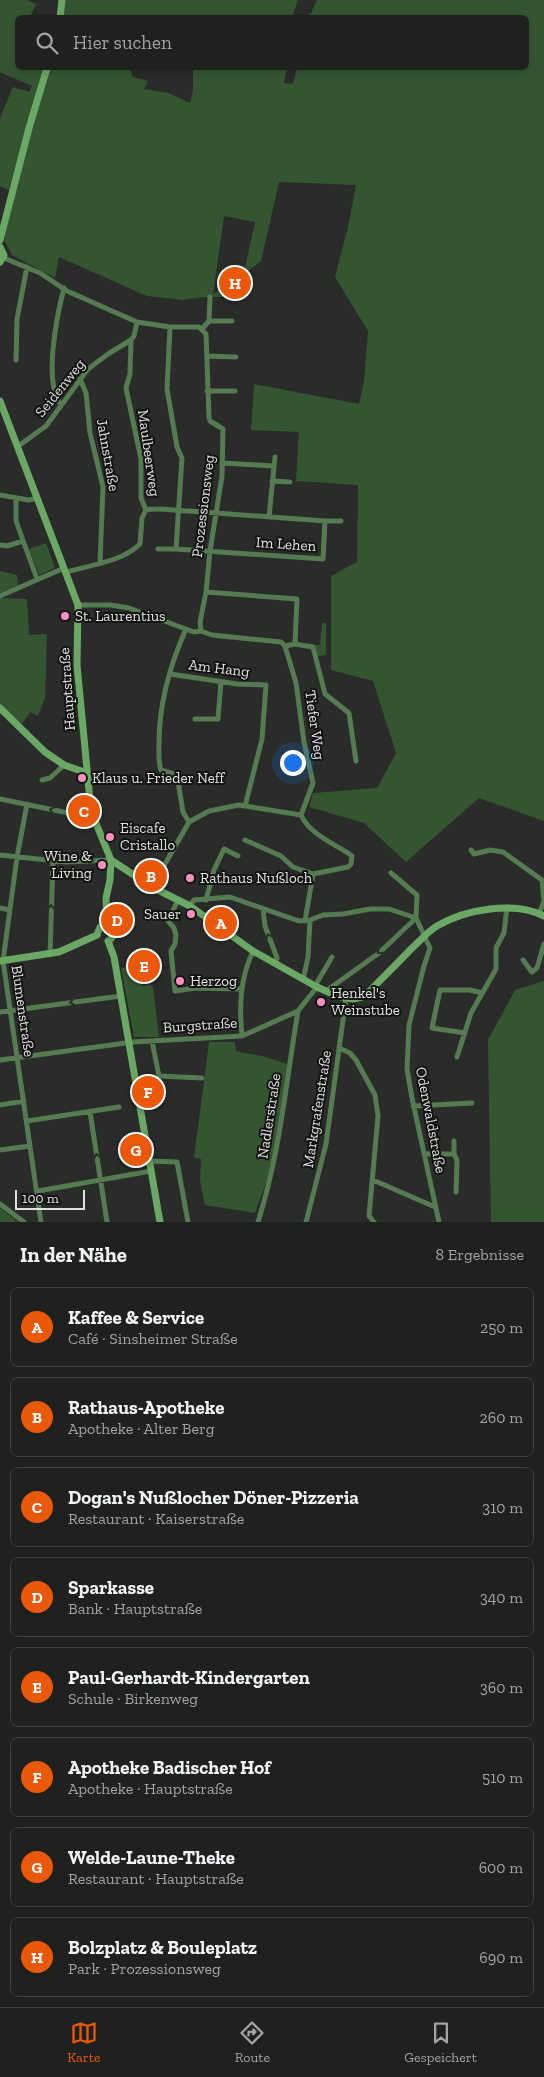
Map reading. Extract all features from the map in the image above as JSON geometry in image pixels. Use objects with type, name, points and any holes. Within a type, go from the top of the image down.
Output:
[{"type":"main road","points":[[60,15],[62,0]]},
{"type":"main road","points":[[0,240],[29,128],[46,70]]},
{"type":"main road","points":[[0,247],[4,251],[2,260]]},
{"type":"main road","name":"Hauptstraße","points":[[0,401],[78,605],[77,665],[87,773],[93,818],[111,860],[110,880],[106,898],[107,926],[112,928],[114,933],[108,941],[114,957],[160,1222]]},
{"type":"main road","points":[[0,708],[45,752],[64,766],[87,773]]},
{"type":"main road","points":[[111,860],[152,886],[190,906],[253,951],[302,980],[346,998],[357,999],[368,993],[424,936],[437,926],[493,909],[507,907],[520,908],[541,915]]},
{"type":"main road","points":[[2,961],[50,954],[73,948],[97,935],[99,928],[107,926]]},
{"type":"main road","points":[[97,935],[101,941],[108,941]]},
{"type":"street","points":[[2,260],[40,273],[64,288],[136,322],[202,329],[209,321],[210,297]]},
{"type":"street","points":[[16,360],[17,319],[27,267]]},
{"type":"street","points":[[61,405],[55,397],[53,360],[55,321],[64,288]]},
{"type":"street","points":[[209,321],[232,321]]},
{"type":"street","points":[[131,340],[134,336],[136,322]]},
{"type":"street","points":[[170,327],[167,389],[177,447],[182,458],[176,549]]},
{"type":"street","name":"Prozessionsweg","points":[[201,631],[200,622],[206,592],[223,463],[223,429],[210,421],[207,391],[207,338],[202,329]]},
{"type":"street","name":"Seidenweg","points":[[18,447],[46,426],[88,369],[131,340]]},
{"type":"street","name":"Maulbeerweg","points":[[131,340],[130,374],[126,388],[140,459],[141,498],[146,510]]},
{"type":"street","points":[[207,356],[236,357]]},
{"type":"street","name":"Jahnstraße","points":[[80,378],[86,393],[90,433],[103,487],[100,563]]},
{"type":"street","points":[[207,391],[235,391]]},
{"type":"street","points":[[269,517],[275,457]]},
{"type":"street","points":[[223,463],[273,466]]},
{"type":"street","points":[[272,481],[290,482]]},
{"type":"street","points":[[0,496],[29,500],[38,498]]},
{"type":"street","points":[[16,499],[16,521],[37,579]]},
{"type":"street","points":[[0,596],[37,579],[65,570],[100,563],[132,551],[140,544],[142,518],[146,510]]},
{"type":"street","name":"Im Lehen","points":[[146,510],[341,521]]},
{"type":"street","name":"Im Lehen","points":[[210,551],[323,559],[325,521]]},
{"type":"street","points":[[0,546],[23,541]]},
{"type":"street","points":[[158,549],[210,551]]},
{"type":"street","points":[[206,592],[298,599],[295,644]]},
{"type":"street","points":[[78,605],[111,605],[129,608],[194,632],[201,631],[212,635],[278,641],[285,646],[295,644],[313,647],[325,694],[349,713],[356,761]]},
{"type":"street","points":[[186,629],[170,674],[161,712],[160,767],[161,770],[177,775],[183,812],[189,822]]},
{"type":"street","name":"Tiefer Weg","points":[[285,646],[296,683],[312,783],[302,815]]},
{"type":"street","name":"Am Hang","points":[[170,674],[221,682],[266,685],[262,739],[245,806]]},
{"type":"street","points":[[195,719],[218,719],[221,682]]},
{"type":"street","points":[[42,780],[50,778],[64,766]]},
{"type":"street","points":[[0,799],[93,818]]},
{"type":"street","name":"Blumenstraße","points":[[26,804],[2,961],[38,1191],[41,1222]]},
{"type":"street","points":[[152,886],[189,822],[218,808],[245,806],[302,815],[305,823],[312,830],[352,856],[352,864],[348,867],[313,874],[293,867],[281,856],[246,840]]},
{"type":"street","points":[[206,900],[214,870],[224,849],[238,856]]},
{"type":"street","points":[[471,850],[474,854],[490,850],[503,852],[542,880],[544,901],[541,915]]},
{"type":"street","points":[[0,855],[53,862],[111,860]]},
{"type":"street","points":[[50,954],[53,862]]},
{"type":"street","points":[[326,991],[379,953],[416,918],[417,895],[391,873]]},
{"type":"street","points":[[302,980],[308,957],[308,921],[313,874]]},
{"type":"street","points":[[190,906],[194,900],[230,897],[286,918],[308,921],[324,915],[380,909],[389,909],[416,918]]},
{"type":"street","points":[[178,900],[168,922],[174,928],[176,935],[171,951],[176,993],[196,988],[241,989]]},
{"type":"street","points":[[457,1057],[471,1013],[496,969],[496,948],[504,933],[507,907]]},
{"type":"street","points":[[0,908],[10,910]]},
{"type":"street","points":[[263,910],[265,926],[277,958],[275,964]]},
{"type":"street","name":"Odenwaldstraße","points":[[416,918],[430,948],[408,1026],[406,1047],[407,1069],[413,1106],[439,1222]]},
{"type":"street","points":[[523,960],[532,972],[537,968],[544,944]]},
{"type":"street","points":[[242,1036],[241,989],[246,967],[253,951]]},
{"type":"street","points":[[298,1012],[316,987],[332,957]]},
{"type":"street","points":[[465,1033],[432,1028],[440,990],[470,990],[482,993]]},
{"type":"street","points":[[0,1012],[121,996]]},
{"type":"street","name":"Markgrafenstraße","points":[[306,1222],[326,1144],[346,998]]},
{"type":"street","name":"Burgstraße","points":[[0,1060],[129,1042],[242,1036],[298,1012]]},
{"type":"street","name":"Nadlerstraße","points":[[258,1222],[275,1162],[298,1012]]},
{"type":"street","points":[[152,1041],[159,1076],[202,1078]]},
{"type":"street","points":[[339,1048],[350,1053],[356,1060],[375,1095],[378,1116],[373,1180],[367,1222]]},
{"type":"street","points":[[0,1105],[24,1101]]},
{"type":"street","points":[[413,1106],[472,1103]]},
{"type":"street","points":[[26,1122],[119,1108]]},
{"type":"street","points":[[90,1112],[108,1222]]},
{"type":"street","points":[[454,1141],[454,1154],[457,1160],[456,1192]]},
{"type":"street","points":[[0,1150],[30,1146]]},
{"type":"street","points":[[424,1154],[454,1154]]},
{"type":"street","points":[[149,1161],[177,1162],[188,1222]]},
{"type":"street","points":[[38,1191],[151,1171]]},
{"type":"street","points":[[373,1180],[435,1208]]},
{"type":"street","points":[[0,1204],[24,1222]]},
{"type":"street","points":[[369,1216],[374,1222]]},
{"type":"green space","points":[[0,0],[27,0],[36,4],[31,15],[15,15],[15,70],[43,70],[9,190],[0,186],[0,118],[13,87],[29,92],[32,86],[0,72]]},
{"type":"green space","points":[[64,0],[298,0],[293,14],[295,15],[63,15]]},
{"type":"green space","points":[[317,0],[544,0],[544,821],[479,798],[406,862],[364,823],[309,807],[313,793],[377,788],[396,753],[373,681],[331,670],[331,576],[357,562],[358,485],[296,481],[299,432],[251,430],[254,384],[359,404],[364,381],[368,331],[335,277],[348,227],[356,185],[279,182],[261,261],[248,271],[244,297],[203,297],[183,300],[147,296],[59,257],[55,278],[12,255],[4,240],[18,177],[48,70],[131,70],[132,77],[148,81],[144,89],[168,93],[190,103],[193,91],[193,70],[287,70],[284,83],[293,84],[296,70],[529,70],[529,15],[308,15]],"holes":[[[224,216],[255,222],[245,268],[232,276],[213,295]]]},
{"type":"green space","points":[[46,543],[55,568],[39,575],[29,549]]},
{"type":"green space","points":[[0,571],[17,575],[18,585],[0,593]]},
{"type":"green space","points":[[0,598],[27,599],[29,635],[47,634],[45,698],[38,716],[30,712],[22,724],[0,705]]},
{"type":"green space","points":[[322,623],[326,623],[326,655],[317,656],[315,645],[320,645]]},
{"type":"green space","points":[[135,966],[138,982],[144,986],[150,984],[153,987],[159,1037],[134,1037],[121,968]]},
{"type":"green space","points":[[544,981],[544,1222],[491,1222],[488,1040],[515,990]]},
{"type":"green space","points":[[209,1042],[235,1042],[236,1051],[266,1057],[289,1065],[273,1164],[255,1213],[205,1205],[200,1180],[201,1159],[194,1158]]},
{"type":"green space","points":[[0,1208],[18,1222],[0,1222]]},
{"type":"place","name":"Bolzplatz & Bouleplatz","points":[[235,283]]},
{"type":"place","name":"St. Laurentius","points":[[65,616]]},
{"type":"place","name":"Klaus u. Frieder Neff","points":[[82,778]]},
{"type":"place","name":"Dogan's Nußlocher Döner-Pizzeria","points":[[84,811]]},
{"type":"place","name":"Eiscafe Cristallo","points":[[110,837]]},
{"type":"place","name":"Wine & Living","points":[[102,865]]},
{"type":"place","name":"Rathaus-Apotheke","points":[[151,876]]},
{"type":"place","name":"Rathaus Nußloch","points":[[190,878]]},
{"type":"place","name":"Sauer","points":[[191,914]]},
{"type":"place","name":"Sparkasse","points":[[117,920]]},
{"type":"place","name":"Kaffee & Service","points":[[221,923]]},
{"type":"place","name":"Paul-Gerhardt-Kindergarten","points":[[144,966]]},
{"type":"place","name":"Herzog","points":[[180,981]]},
{"type":"place","name":"Henkel's Weinstube","points":[[321,1002]]},
{"type":"place","name":"Apotheke Badischer Hof","points":[[148,1092]]},
{"type":"place","name":"Welde-Laune-Theke","points":[[136,1150]]}]
